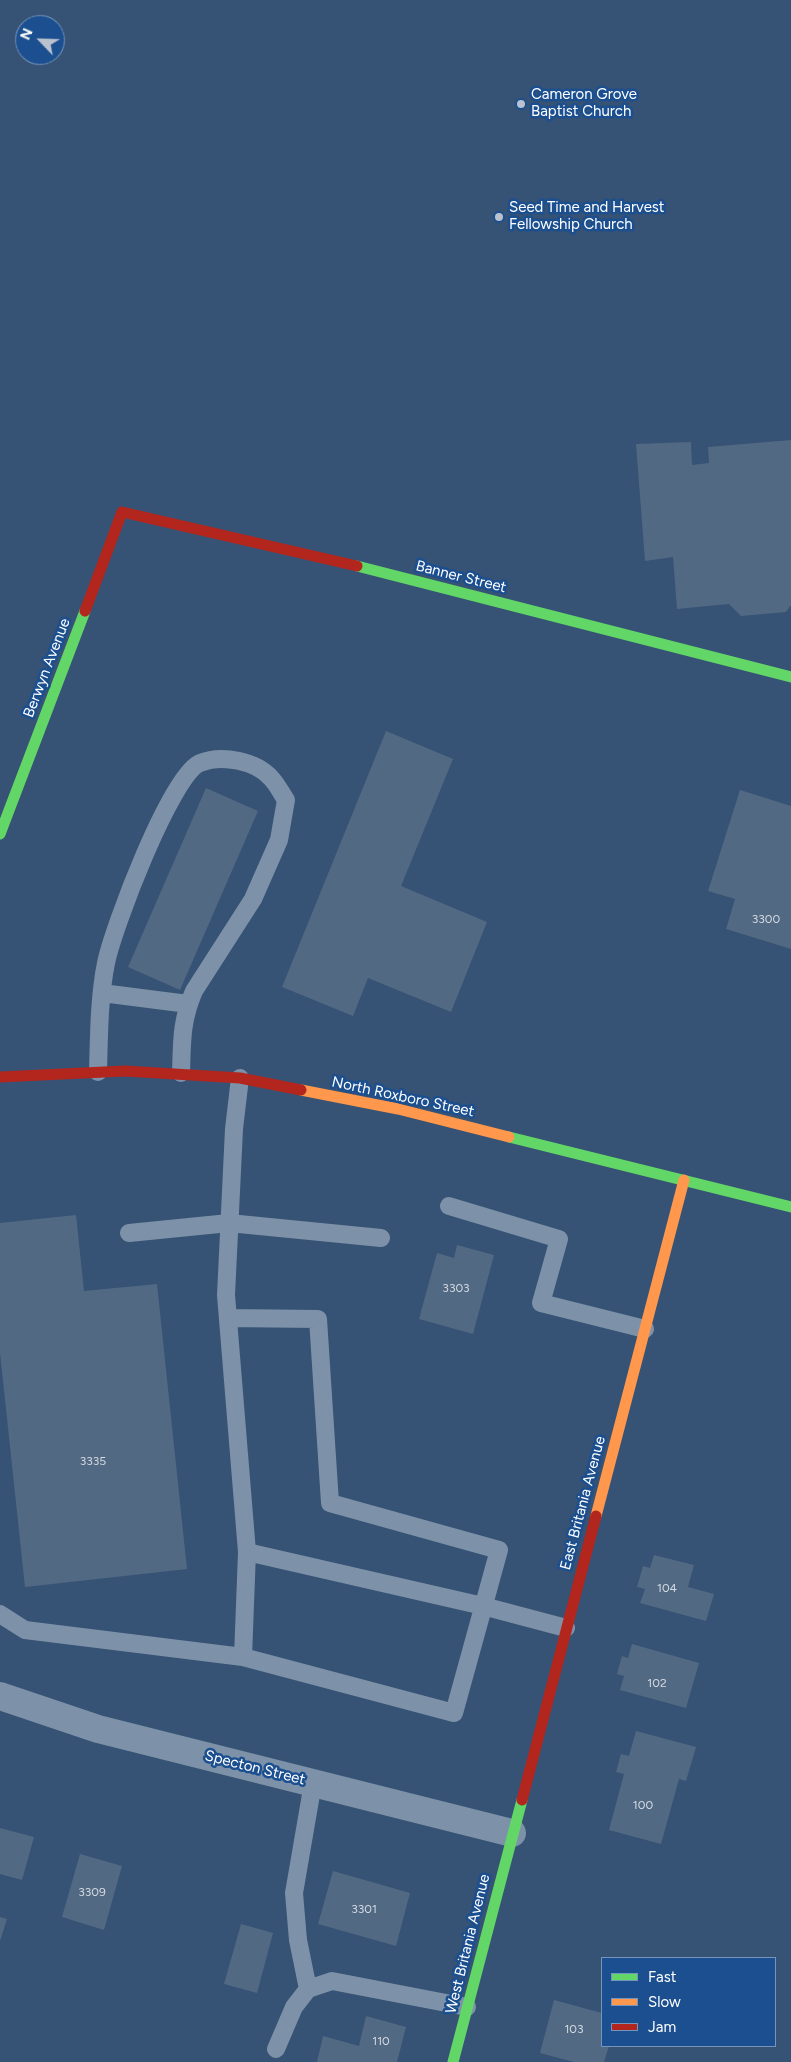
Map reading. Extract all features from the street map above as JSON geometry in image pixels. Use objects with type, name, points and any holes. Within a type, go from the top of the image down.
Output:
[{"type":"street","name":"Banner Street","points":[[122,512],[353,566],[791,677]]},
{"type":"street","name":"Berwyn Avenue","points":[[0,834],[122,512]]},
{"type":"street","name":"North Roxboro Street","points":[[0,1077],[126,1071],[240,1078],[398,1108],[791,1207]]},
{"type":"street","name":"East Britania Avenue","points":[[512,1833],[684,1180]]},
{"type":"street","name":"Specton Street","points":[[0,1696],[98,1729],[512,1833]]},
{"type":"street","name":"West Britania Avenue","points":[[453,2062],[512,1833]]},
{"type":"lane","points":[[98,1072],[102,993],[106,962],[137,870],[178,785],[199,763],[220,759],[247,762],[270,777],[286,800],[279,840],[253,899],[194,991],[188,1004],[183,1021],[181,1073]]},
{"type":"lane","points":[[102,993],[188,1004]]},
{"type":"lane","points":[[240,1078],[234,1129],[226,1295],[247,1552],[243,1657]]},
{"type":"lane","points":[[449,1206],[559,1238],[541,1303],[645,1329]]},
{"type":"lane","points":[[129,1233],[229,1223],[381,1238]]},
{"type":"lane","points":[[0,1614],[25,1630],[243,1657],[454,1714],[499,1550],[330,1503],[318,1320],[228,1318]]},
{"type":"lane","points":[[247,1552],[483,1606],[566,1628]]},
{"type":"lane","points":[[308,1989],[298,1940],[294,1893],[313,1783]]},
{"type":"lane","points":[[276,2049],[294,2008],[308,1989],[332,1981],[467,2007]]},
{"type":"building","points":[[791,440],[791,605],[786,612],[741,616],[729,604],[677,609],[673,557],[645,561],[636,444],[691,442],[692,465],[709,463],[708,447]]},
{"type":"building","points":[[386,731],[453,759],[401,886],[487,922],[451,1012],[368,978],[353,1016],[282,987]]},
{"type":"building","points":[[206,788],[258,811],[180,990],[128,967]]},
{"type":"building","points":[[740,790],[791,806],[791,949],[726,929],[735,899],[708,891]]},
{"type":"building","points":[[76,1215],[84,1291],[157,1284],[187,1569],[25,1587],[0,1353],[0,1223]]},
{"type":"building","points":[[457,1245],[494,1255],[473,1334],[419,1319],[437,1253],[454,1258]]},
{"type":"building","points":[[654,1555],[694,1565],[688,1587],[714,1594],[706,1621],[640,1603],[645,1589],[637,1587],[643,1566],[650,1568]]},
{"type":"building","points":[[632,1644],[699,1663],[686,1708],[620,1690],[624,1676],[617,1674],[622,1656],[628,1658]]},
{"type":"building","points":[[636,1731],[696,1747],[686,1781],[679,1779],[661,1844],[609,1830],[624,1774],[616,1772],[621,1754],[629,1756]]},
{"type":"building","points":[[0,1828],[34,1837],[22,1880],[0,1874]]},
{"type":"building","points":[[80,1854],[122,1866],[104,1930],[62,1917]]},
{"type":"building","points":[[333,1871],[410,1893],[396,1946],[318,1924]]},
{"type":"building","points":[[0,1917],[7,1919],[0,1941]]},
{"type":"building","points":[[241,1924],[273,1933],[257,1993],[224,1984]]},
{"type":"building","points":[[554,2000],[601,2013],[601,2047],[609,2047],[604,2062],[574,2062],[540,2053]]},
{"type":"building","points":[[366,2016],[406,2027],[397,2062],[317,2062],[323,2036],[359,2046]]},
{"type":"traffic: fast","points":[[357,566],[791,677]]},
{"type":"traffic: fast","points":[[0,834],[85,611]]},
{"type":"traffic: fast","points":[[509,1137],[791,1207]]},
{"type":"traffic: fast","points":[[453,2062],[522,1800]]},
{"type":"traffic: slow","points":[[301,1090],[398,1109],[509,1137]]},
{"type":"traffic: slow","points":[[596,1516],[684,1180]]},
{"type":"traffic: jam","points":[[85,611],[122,512],[357,566]]},
{"type":"traffic: jam","points":[[0,1077],[125,1071],[240,1078],[301,1090]]},
{"type":"traffic: jam","points":[[522,1800],[596,1516]]},
{"type":"place","name":"Cameron Grove Baptist Church","points":[[521,104]]},
{"type":"place","name":"Seed Time and Harvest Fellowship Church","points":[[499,217]]}]
